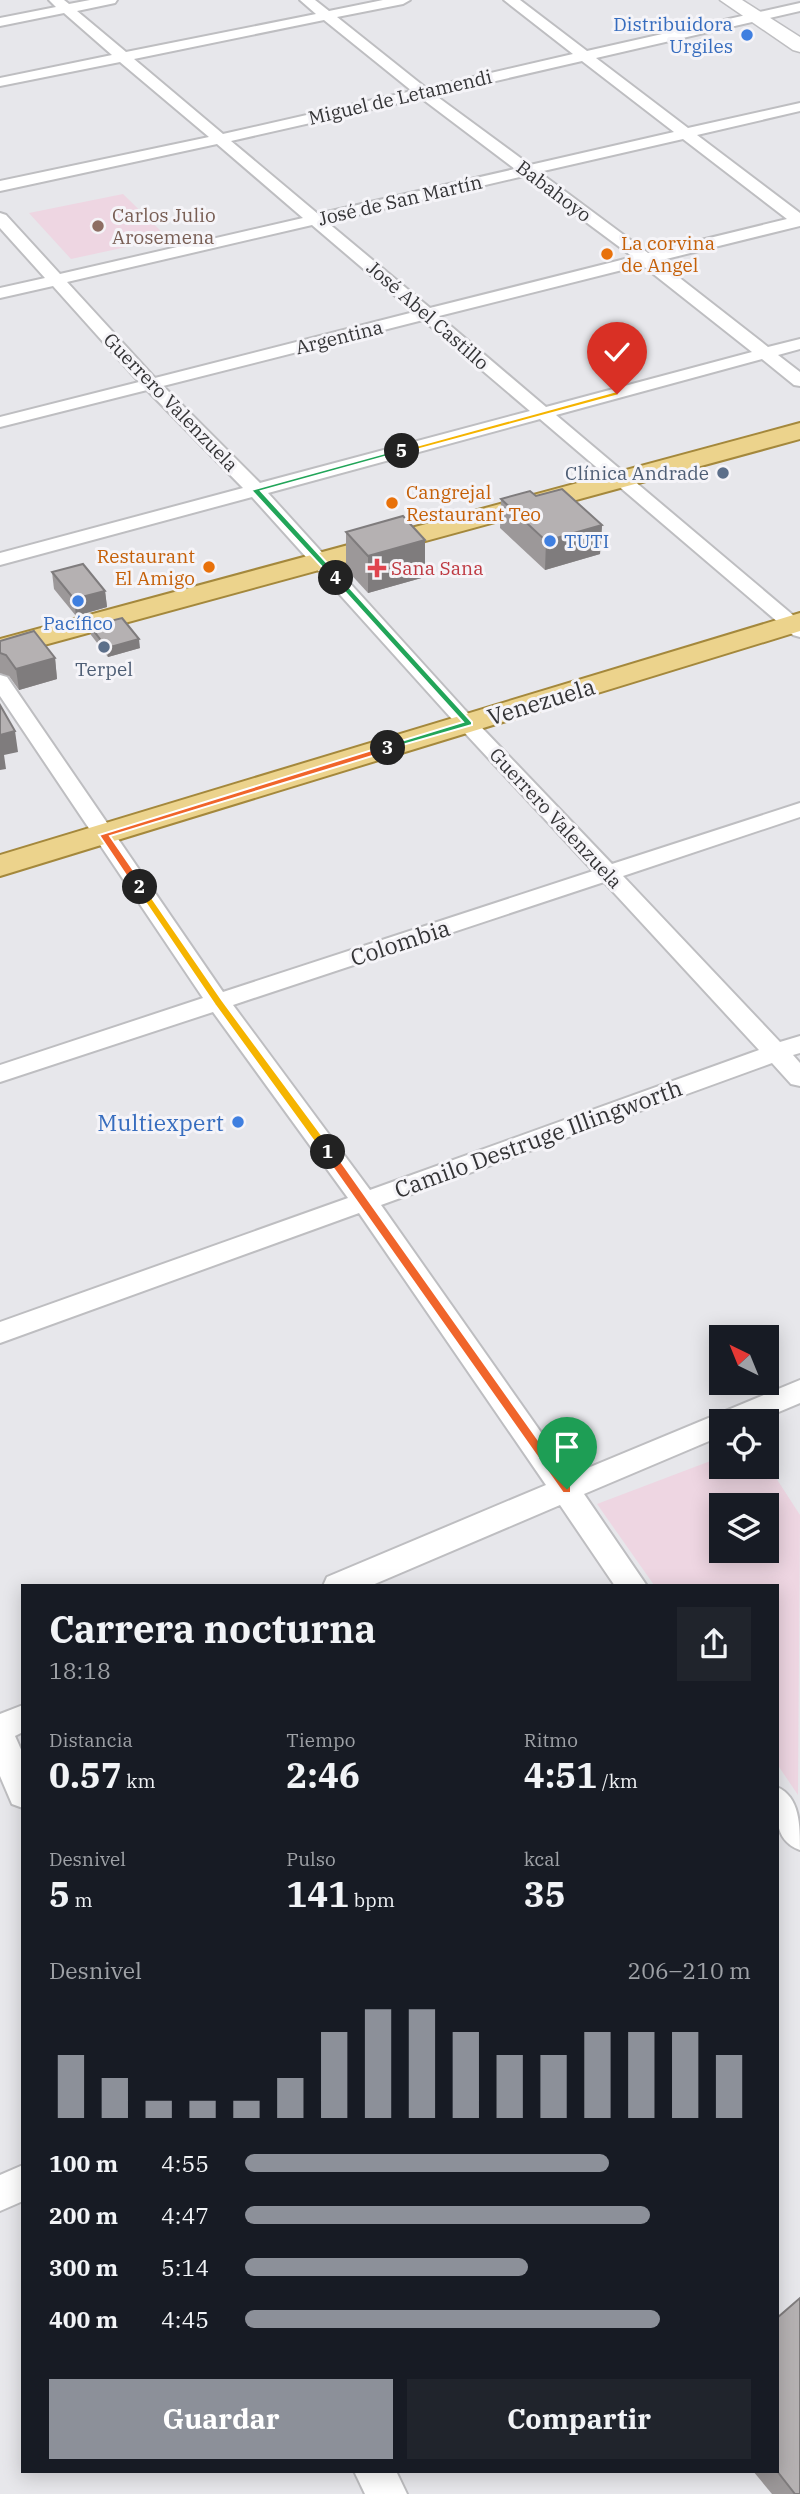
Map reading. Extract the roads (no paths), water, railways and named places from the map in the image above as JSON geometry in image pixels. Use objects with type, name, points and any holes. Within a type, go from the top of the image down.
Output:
[{"type":"main road","points":[[729,0],[800,46]]},
{"type":"main road","points":[[0,648],[800,431]]},
{"type":"main road","name":"Venezuela","points":[[0,866],[797,626]]},
{"type":"street","points":[[0,22],[61,4],[110,0]]},
{"type":"street","name":"Babahoyo","points":[[307,0],[422,92],[644,258],[800,381]]},
{"type":"street","points":[[0,82],[403,0]]},
{"type":"street","points":[[511,0],[800,220]]},
{"type":"street","name":"José Abel Castillo","points":[[61,4],[428,314],[542,414],[797,626]]},
{"type":"street","name":"Miguel de Letamendi","points":[[0,186],[221,139],[800,7]]},
{"type":"street","name":"José de San Martín","points":[[0,293],[800,107]]},
{"type":"street","name":"Guerrero Valenzuela","points":[[0,218],[151,384],[256,490],[607,874],[788,1048],[800,1078]]},
{"type":"street","name":"Argentina","points":[[0,422],[800,220]]},
{"type":"street","points":[[0,559],[800,344]]},
{"type":"street","points":[[0,681],[218,1002],[364,1201],[631,1584]]},
{"type":"street","name":"Colombia","points":[[0,1074],[800,810]]},
{"type":"street","name":"Camilo Destruge Illingworth","points":[[0,1333],[788,1048]]},
{"type":"street","points":[[757,1409],[800,1391]]},
{"type":"street","points":[[343,1584],[709,1429]]},
{"type":"street","points":[[0,1728],[21,1719]]},
{"type":"street","points":[[0,1737],[21,1789]]},
{"type":"street","points":[[0,2193],[21,2184]]},
{"type":"street","points":[[374,2473],[388,2494]]},
{"type":"place","name":"Distribuidora Urgiles","points":[[747,35]]},
{"type":"place","name":"Carlos Julio Arosemena","points":[[98,226]]},
{"type":"place","name":"La corvina de Angel","points":[[607,254]]},
{"type":"place","name":"Clínica Andrade","points":[[723,473]]},
{"type":"place","name":"Cangrejal Restaurant Teo","points":[[392,503]]},
{"type":"place","name":"TUTI","points":[[550,541]]},
{"type":"place","name":"Restaurant El Amigo","points":[[209,567]]},
{"type":"place","name":"Sana Sana","points":[[377,568]]},
{"type":"place","name":"Pacífico","points":[[78,601]]},
{"type":"place","name":"Terpel","points":[[104,647]]},
{"type":"place","name":"Multiexpert","points":[[238,1122]]}]
